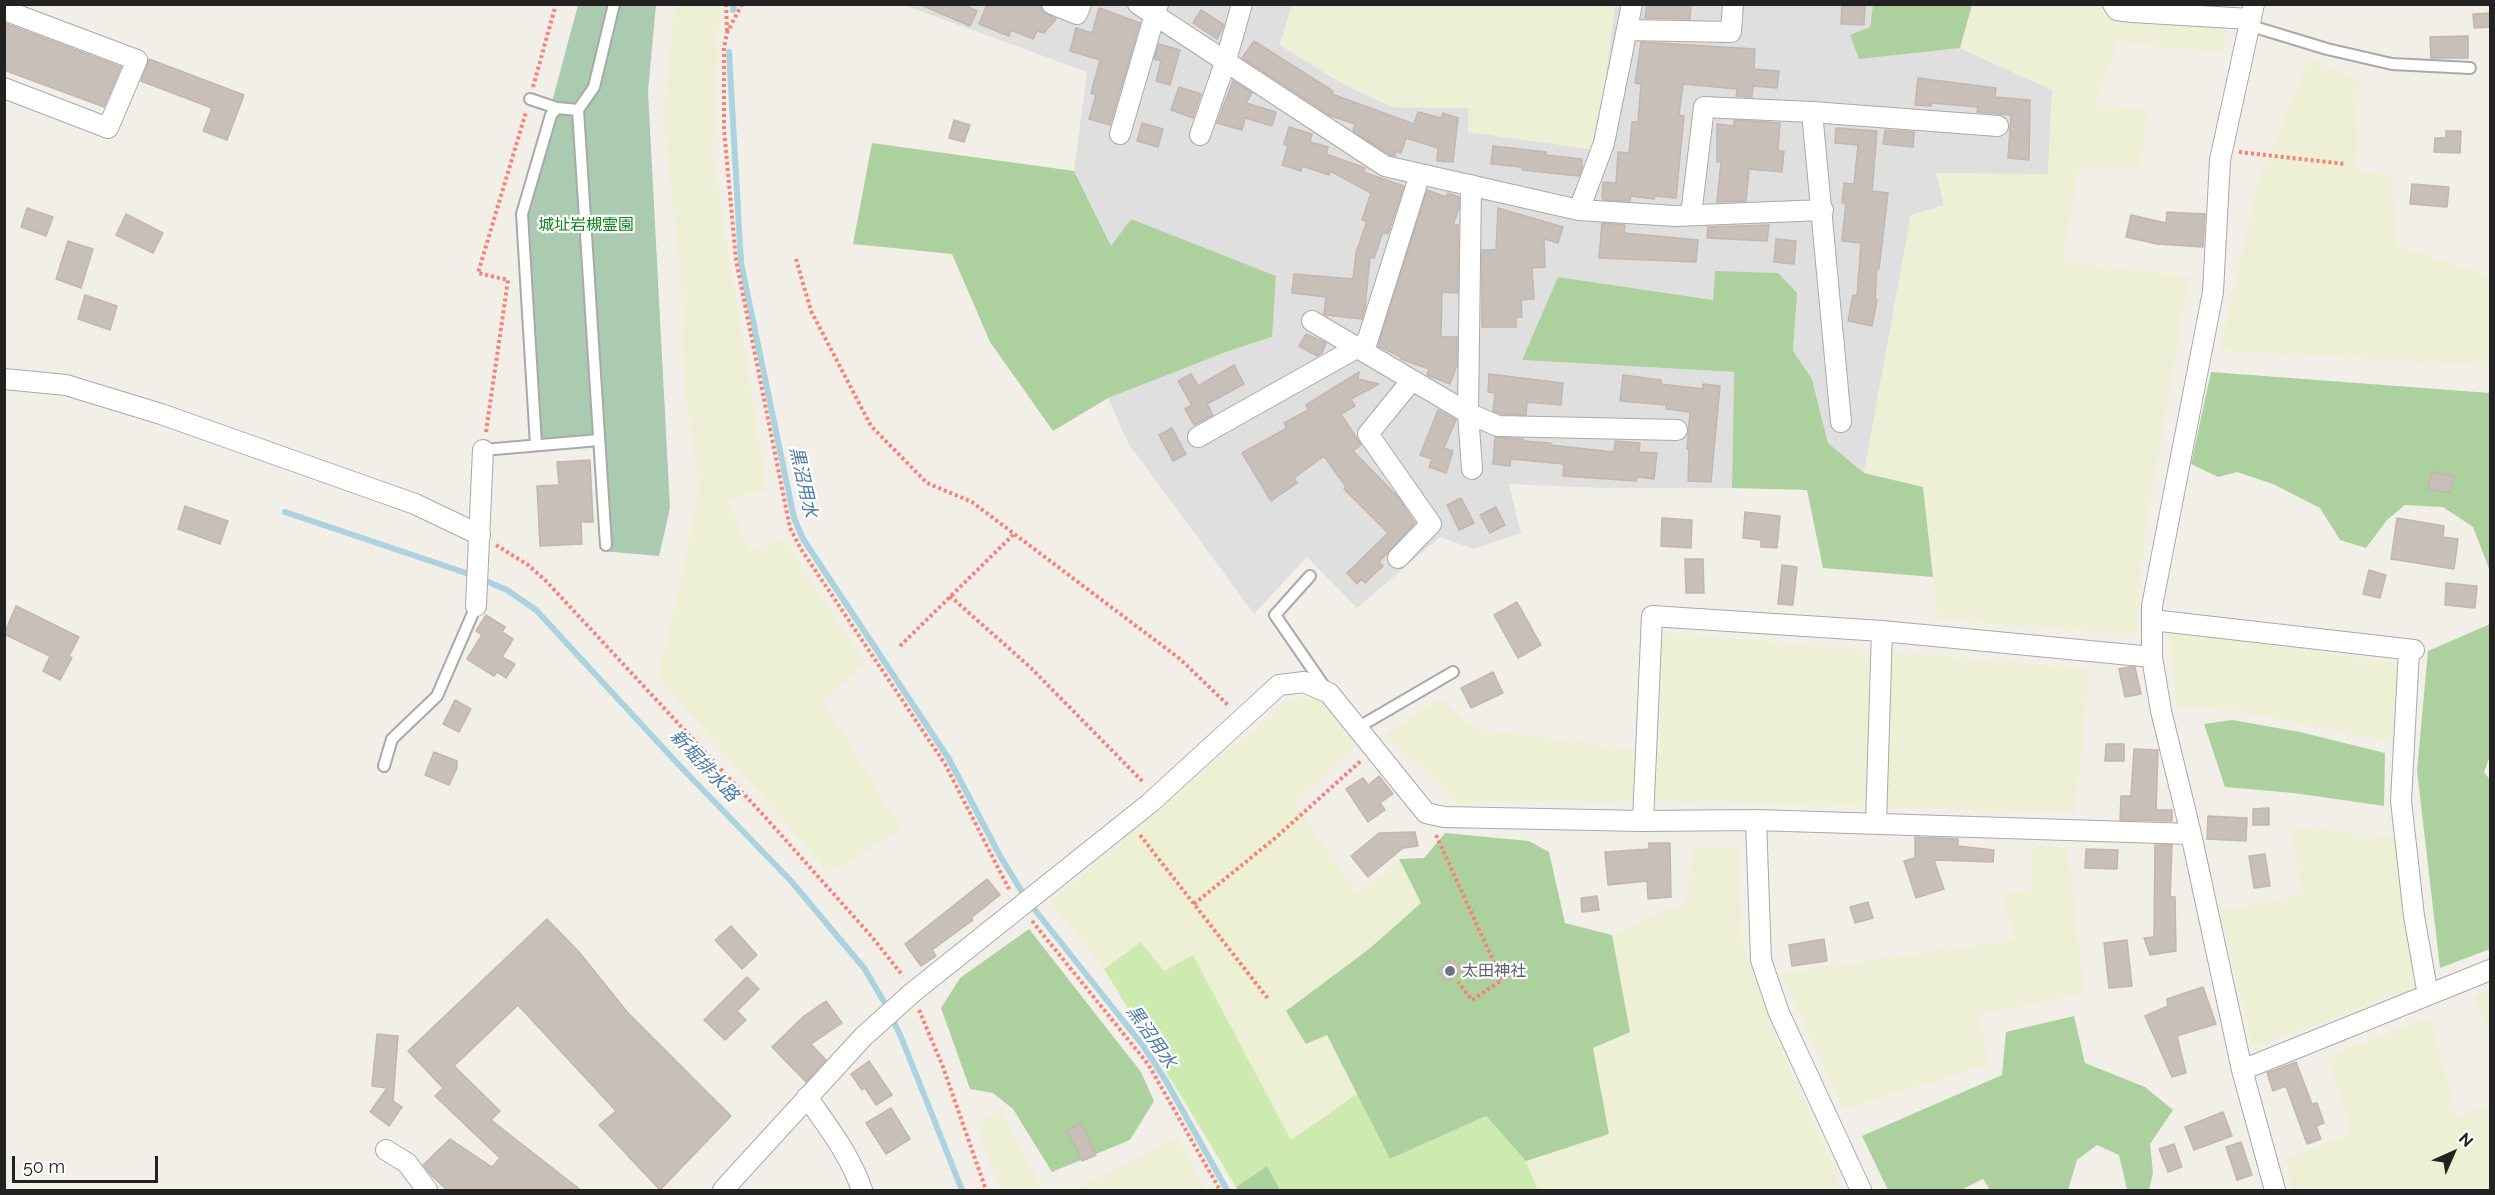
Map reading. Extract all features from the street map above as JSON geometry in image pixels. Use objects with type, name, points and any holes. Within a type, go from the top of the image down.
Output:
[{"type":"street","points":[[1052,4],[1077,14],[1081,4]]},
{"type":"street","points":[[1200,135],[1226,60],[1242,4]]},
{"type":"street","points":[[1579,210],[1604,143],[1632,4]]},
{"type":"street","points":[[1627,30],[1731,32],[1733,4]]},
{"type":"street","points":[[2113,4],[2117,10],[2132,12],[2251,16],[2222,150],[2212,292],[2152,606],[2152,657],[2161,711],[2191,834],[2242,1070],[2275,1191]]},
{"type":"street","points":[[1120,134],[1150,8],[1385,166],[1579,210],[1691,215],[1823,210]]},
{"type":"street","points":[[4,10],[137,60],[108,128],[4,88]]},
{"type":"street","points":[[1691,215],[1704,107],[1812,111],[1998,126]]},
{"type":"street","points":[[1812,111],[1841,422]]},
{"type":"street","points":[[1198,437],[1367,342],[1420,174]]},
{"type":"street","points":[[1471,185],[1468,413],[1472,469]]},
{"type":"street","points":[[1312,321],[1468,413],[1498,426],[1677,430]]},
{"type":"street","points":[[4,379],[66,385],[161,414],[415,504],[480,535]]},
{"type":"street","points":[[1398,558],[1431,524],[1368,434],[1413,380]]},
{"type":"street","points":[[476,606],[483,450]]},
{"type":"street","points":[[1643,820],[1652,616],[1882,631],[2152,657]]},
{"type":"street","points":[[2152,620],[2411,650],[2401,801],[2414,916],[2428,995]]},
{"type":"street","points":[[1876,823],[1882,631]]},
{"type":"street","points":[[723,1191],[863,1037],[912,993],[1157,797],[1279,685],[1304,682],[1329,693],[1426,813],[1444,817],[1756,820],[2191,834]]},
{"type":"street","points":[[1756,820],[1761,960],[1779,1013],[1861,1191]]},
{"type":"street","points":[[2242,1070],[2490,970]]},
{"type":"street","points":[[807,1097],[839,1141],[855,1170],[862,1191]]},
{"type":"street","points":[[386,1150],[406,1163],[427,1191]]},
{"type":"lane","points":[[606,544],[578,110],[594,87],[614,4]]},
{"type":"lane","points":[[2251,16],[2327,49],[2392,64],[2470,68]]},
{"type":"lane","points":[[530,99],[557,108],[578,110]]},
{"type":"lane","points":[[536,445],[522,214],[551,115],[557,108]]},
{"type":"lane","points":[[483,450],[599,440]]},
{"type":"lane","points":[[1310,576],[1275,615],[1329,693]]},
{"type":"lane","points":[[384,766],[392,739],[437,696],[476,606]]},
{"type":"lane","points":[[1357,728],[1453,672]]},
{"type":"path","points":[[726,4],[724,129],[736,260],[790,528],[801,549],[945,764],[1014,898]]},
{"type":"path","points":[[727,33],[742,4]]},
{"type":"path","points":[[2222,150],[2345,164]]},
{"type":"path","points":[[796,259],[811,311],[871,426],[927,483],[972,502],[1180,659],[1242,719]]},
{"type":"path","points":[[900,646],[1014,534]]},
{"type":"path","points":[[480,535],[528,565],[547,582],[758,809],[872,937],[907,981],[942,1067],[986,1191]]},
{"type":"path","points":[[950,596],[1031,668],[1157,797]]},
{"type":"path","points":[[1194,904],[1274,839],[1374,748]]},
{"type":"path","points":[[1426,813],[1502,980],[1472,1000],[1458,982]]},
{"type":"path","points":[[1128,820],[1269,1000]]},
{"type":"path","points":[[1030,918],[1148,1064],[1220,1191]]},
{"type":"shaded area","points":[[904,5],[1292,5],[1280,45],[1345,85],[1393,107],[1469,108],[1468,132],[1596,149],[1615,5],[1873,5],[1870,28],[1859,58],[1960,48],[2052,90],[2048,174],[1911,215],[1864,473],[1828,443],[1812,379],[1793,352],[1796,293],[1713,300],[1558,277],[1522,360],[1734,372],[1732,488],[1603,488],[1509,484],[1521,533],[1474,549],[1440,537],[1357,608],[1307,557],[1254,614],[1128,443],[1108,398],[1234,349],[1272,337],[1111,247],[1074,171],[1087,72]]},
{"type":"green space","points":[[1873,4],[1972,5],[1960,48],[1859,59],[1850,35],[1870,27]]},
{"type":"green space","name":"城址岩槻霊園","points":[[578,5],[656,5],[648,91],[670,508],[659,556],[601,551],[593,434],[531,440],[517,216],[545,128]]},
{"type":"green space","points":[[675,5],[720,5],[713,153],[767,489],[728,500],[749,550],[785,539],[866,664],[823,700],[901,829],[830,874],[658,677],[687,553],[699,489],[683,373],[681,283],[663,117]]},
{"type":"green space","points":[[1292,5],[1615,5],[1596,150],[1468,132],[1468,108],[1393,107],[1345,85],[1280,45]]},
{"type":"green space","points":[[1972,5],[2234,5],[2221,53],[2118,42],[2095,105],[2147,109],[2141,167],[2079,169],[2062,261],[2189,277],[2145,533],[2136,635],[1938,619],[1923,487],[1864,473],[1911,215],[1944,206],[1936,173],[2048,174],[2052,90],[1960,48]]},
{"type":"green space","points":[[2309,59],[2359,80],[2357,170],[2391,176],[2398,246],[2490,276],[2490,366],[2220,350],[2258,181]]},
{"type":"green space","points":[[872,143],[1074,171],[1111,246],[1131,219],[1276,276],[1272,337],[1234,349],[1108,398],[1053,431],[990,342],[952,254],[853,244]]},
{"type":"green space","points":[[1715,271],[1778,273],[1797,293],[1793,351],[1812,379],[1828,443],[1864,473],[1923,487],[1933,577],[1823,568],[1807,490],[1732,488],[1734,372],[1522,360],[1558,277],[1713,300]]},
{"type":"green space","points":[[2211,372],[2490,393],[2490,571],[2473,527],[2443,507],[2405,505],[2387,520],[2366,548],[2340,540],[2320,508],[2273,484],[2237,472],[2218,477],[2191,464]]},
{"type":"green space","points":[[2490,624],[2490,756],[2484,772],[2490,780],[2490,949],[2440,968],[2417,771],[2428,651]]},
{"type":"green space","points":[[2168,631],[2397,663],[2395,743],[2233,710],[2178,707]]},
{"type":"green space","points":[[1660,632],[2090,669],[2075,813],[1661,801],[1457,804],[1386,734],[1440,698],[1474,728],[1660,753]]},
{"type":"green space","points":[[1317,698],[1357,745],[1295,804],[1358,893],[1399,859],[1421,903],[1369,949],[1327,1035],[1357,1094],[1291,1140],[1193,955],[1164,971],[1141,942],[1104,969],[1051,902],[1289,699]]},
{"type":"green space","points":[[2232,720],[2300,732],[2385,753],[2384,806],[2294,793],[2225,787],[2204,724]]},
{"type":"green space","points":[[2292,827],[2396,837],[2418,987],[2253,1048],[2220,910],[2301,895]]},
{"type":"green space","points":[[1445,833],[1529,841],[1549,852],[1565,923],[1612,935],[1630,1032],[1593,1048],[1609,1134],[1526,1161],[1486,1116],[1390,1159],[1327,1035],[1306,1044],[1286,1011],[1369,949],[1421,903],[1399,859],[1424,858]]},
{"type":"green space","points":[[2032,843],[2068,849],[2084,994],[1979,1015],[1988,1064],[1843,1110],[1781,973],[2013,940],[2003,894],[2033,890]]},
{"type":"green space","points":[[1739,847],[1743,946],[1777,1040],[1836,1171],[1840,1190],[1538,1190],[1526,1161],[1609,1133],[1593,1048],[1630,1032],[1612,935],[1686,901],[1693,849]]},
{"type":"green space","points":[[1029,929],[1141,1072],[1154,1101],[1130,1140],[1052,1172],[1013,1109],[993,1093],[970,1089],[941,1008],[960,978]]},
{"type":"green space","points":[[1141,942],[1164,971],[1193,955],[1291,1140],[1357,1094],[1390,1159],[1486,1116],[1526,1161],[1538,1190],[1280,1190],[1267,1166],[1236,1187],[1104,969]]},
{"type":"green space","points":[[2490,991],[2490,1037],[2474,996]]},
{"type":"green space","points":[[2074,1016],[2085,1063],[2145,1087],[2173,1110],[2150,1144],[2153,1173],[2149,1190],[2127,1190],[2119,1155],[2097,1145],[2077,1160],[2068,1190],[1990,1190],[1983,1179],[1961,1190],[1888,1190],[1862,1136],[2002,1075],[2006,1032]]},
{"type":"green space","points":[[2430,1017],[2457,1117],[2490,1104],[2490,1190],[2293,1190],[2285,1158],[2351,1134],[2328,1056]]},
{"type":"green space","points":[[1000,1111],[1044,1190],[1000,1190],[975,1124]]},
{"type":"green space","points":[[1177,1137],[1206,1190],[1076,1190]]},
{"type":"green space","points":[[1267,1166],[1280,1190],[1238,1190],[1236,1187]]},
{"type":"building","points":[[919,4],[962,4],[977,11],[970,26]]},
{"type":"building","points":[[987,4],[1040,4],[1043,12],[1056,19],[1044,33],[1037,31],[1033,39],[1011,30],[1009,36],[979,24]]},
{"type":"building","points":[[1647,4],[1691,4],[1690,19],[1645,18]]},
{"type":"building","points":[[1842,4],[1865,4],[1864,25],[1841,24]]},
{"type":"building","points":[[1099,8],[1140,23],[1110,125],[1089,119],[1096,95],[1091,93],[1100,60],[1070,51],[1076,28],[1092,33]]},
{"type":"building","points":[[1201,10],[1224,25],[1217,39],[1193,23]]},
{"type":"building","points":[[2490,13],[2490,27],[2474,28],[2473,14]]},
{"type":"building","points":[[4,23],[121,67],[104,107],[4,70]]},
{"type":"building","points":[[2468,36],[2468,58],[2431,58],[2430,37]]},
{"type":"building","points":[[1254,41],[1333,91],[1332,94],[1414,124],[1418,112],[1441,118],[1443,113],[1458,118],[1453,162],[1437,161],[1438,148],[1406,138],[1401,153],[1396,151],[1395,156],[1390,155],[1353,131],[1355,124],[1331,116],[1242,58]]},
{"type":"building","points":[[1641,42],[1755,49],[1754,69],[1779,71],[1777,88],[1753,86],[1752,97],[1736,96],[1737,89],[1683,84],[1679,115],[1684,116],[1676,198],[1655,196],[1654,199],[1631,196],[1630,201],[1604,200],[1602,198],[1603,182],[1616,183],[1618,152],[1629,153],[1632,122],[1638,122],[1641,84],[1635,83]]},
{"type":"building","points":[[1159,44],[1180,50],[1170,85],[1156,81],[1161,61],[1154,59]]},
{"type":"building","points":[[149,59],[244,95],[227,140],[203,131],[212,108],[141,81]]},
{"type":"building","points":[[1918,78],[1996,88],[1995,97],[2030,100],[2029,160],[2008,158],[2011,115],[1977,112],[1978,107],[1931,103],[1931,106],[1915,105]]},
{"type":"building","points":[[1233,81],[1252,93],[1246,103],[1276,112],[1272,126],[1245,118],[1242,130],[1217,123]]},
{"type":"building","points":[[1179,87],[1201,94],[1193,118],[1171,110]]},
{"type":"building","points":[[954,120],[970,125],[964,142],[949,138]]},
{"type":"building","points":[[1734,120],[1780,123],[1778,151],[1784,151],[1782,172],[1749,169],[1746,201],[1717,202],[1721,162],[1717,162],[1717,124],[1734,126]]},
{"type":"building","points":[[1142,123],[1163,129],[1158,147],[1137,141]]},
{"type":"building","points":[[1289,127],[1312,134],[1310,142],[1328,147],[1326,154],[1365,168],[1363,172],[1404,186],[1388,234],[1383,232],[1374,258],[1370,257],[1362,319],[1326,315],[1324,314],[1326,297],[1292,293],[1294,274],[1353,279],[1356,253],[1367,221],[1362,220],[1371,193],[1330,171],[1329,175],[1302,166],[1301,171],[1282,165],[1288,146],[1284,144]]},
{"type":"building","points":[[1836,128],[1877,131],[1872,191],[1888,193],[1879,269],[1877,269],[1875,299],[1877,300],[1872,326],[1848,321],[1853,295],[1857,296],[1861,243],[1842,241],[1846,203],[1842,203],[1844,183],[1854,184],[1858,145],[1835,143]]},
{"type":"building","points":[[1885,130],[1914,132],[1913,147],[1883,144]]},
{"type":"building","points":[[2446,131],[2461,131],[2460,153],[2434,152],[2435,138],[2446,138]]},
{"type":"building","points":[[1493,146],[1582,159],[1582,168],[1579,176],[1491,164]]},
{"type":"building","points":[[2412,184],[2449,187],[2447,207],[2410,204]]},
{"type":"building","points":[[1427,190],[1446,197],[1448,193],[1459,197],[1459,208],[1453,225],[1458,225],[1458,293],[1442,292],[1441,337],[1457,337],[1457,365],[1450,384],[1427,375],[1429,369],[1401,359],[1378,346]]},
{"type":"building","points":[[27,208],[53,217],[46,236],[21,227]]},
{"type":"building","points":[[1498,208],[1563,227],[1558,243],[1544,239],[1545,267],[1532,268],[1534,299],[1521,300],[1522,317],[1516,317],[1516,327],[1482,327],[1482,250],[1496,250]]},
{"type":"building","points":[[2167,212],[2205,214],[2203,247],[2157,244],[2126,237],[2131,215],[2166,223]]},
{"type":"building","points":[[126,214],[163,233],[153,253],[116,235]]},
{"type":"building","points":[[1602,223],[1625,225],[1624,233],[1698,240],[1696,262],[1599,258]]},
{"type":"building","points":[[1769,225],[1767,241],[1707,238],[1708,227]]},
{"type":"building","points":[[1776,239],[1796,241],[1794,264],[1774,262]]},
{"type":"building","points":[[68,241],[93,249],[81,288],[56,279]]},
{"type":"building","points":[[85,295],[117,306],[110,330],[78,319]]},
{"type":"building","points":[[1306,334],[1326,343],[1322,353],[1317,356],[1299,346]]},
{"type":"building","points":[[1234,365],[1244,384],[1207,404],[1213,415],[1194,425],[1185,409],[1192,405],[1178,381],[1191,374],[1198,386]]},
{"type":"building","points":[[1359,372],[1358,379],[1379,384],[1351,399],[1355,406],[1341,414],[1361,445],[1353,451],[1397,496],[1415,523],[1379,562],[1383,566],[1365,583],[1361,579],[1357,584],[1347,573],[1388,533],[1344,489],[1346,487],[1324,456],[1294,478],[1297,483],[1271,501],[1242,453],[1287,428],[1284,423],[1308,410],[1306,405]]},
{"type":"building","points":[[1489,374],[1563,383],[1561,405],[1527,402],[1526,415],[1501,414],[1493,411],[1495,393],[1488,392]]},
{"type":"building","points":[[1623,375],[1661,380],[1661,384],[1703,389],[1703,384],[1720,386],[1711,482],[1688,481],[1689,449],[1687,449],[1690,412],[1666,409],[1666,405],[1620,401]]},
{"type":"building","points":[[1438,410],[1456,420],[1444,448],[1453,451],[1446,473],[1429,467],[1432,459],[1420,455]]},
{"type":"building","points":[[1172,428],[1186,454],[1173,461],[1159,435]]},
{"type":"building","points":[[1495,437],[1614,452],[1615,441],[1640,443],[1639,452],[1657,453],[1654,479],[1637,477],[1636,481],[1563,476],[1564,464],[1511,459],[1510,466],[1493,464]]},
{"type":"building","points":[[590,460],[593,522],[581,522],[582,544],[540,546],[537,486],[559,485],[557,462]]},
{"type":"building","points":[[2432,472],[2454,476],[2450,493],[2428,489]]},
{"type":"building","points":[[1461,498],[1474,523],[1459,530],[1447,505]]},
{"type":"building","points":[[185,506],[228,521],[220,544],[178,529]]},
{"type":"building","points":[[1496,507],[1505,525],[1490,533],[1480,515]]},
{"type":"building","points":[[1745,512],[1780,516],[1777,548],[1761,547],[1761,540],[1743,538]]},
{"type":"building","points":[[1662,518],[1692,520],[1691,548],[1661,546]]},
{"type":"building","points":[[2397,518],[2444,526],[2443,537],[2458,539],[2454,569],[2391,559]]},
{"type":"building","points":[[1685,559],[1703,559],[1704,593],[1686,593]]},
{"type":"building","points":[[1782,565],[1797,567],[1793,605],[1778,604]]},
{"type":"building","points":[[2369,570],[2386,575],[2380,598],[2363,594]]},
{"type":"building","points":[[2446,583],[2477,586],[2475,608],[2445,605]]},
{"type":"building","points":[[1517,602],[1541,645],[1518,658],[1494,615]]},
{"type":"building","points":[[16,606],[79,637],[69,656],[72,658],[60,680],[43,671],[50,656],[4,634]]},
{"type":"building","points":[[486,615],[505,627],[502,632],[513,639],[502,657],[515,664],[506,678],[497,672],[494,676],[467,659],[482,635],[476,631]]},
{"type":"building","points":[[2135,667],[2141,694],[2125,697],[2119,669]]},
{"type":"building","points":[[1493,672],[1503,693],[1471,708],[1461,688]]},
{"type":"building","points":[[455,700],[471,709],[459,732],[443,724]]},
{"type":"building","points":[[2106,744],[2124,744],[2124,761],[2105,761]]},
{"type":"building","points":[[2134,749],[2158,750],[2156,810],[2172,810],[2172,821],[2120,820],[2121,796],[2131,796]]},
{"type":"building","points":[[434,752],[457,761],[457,768],[449,785],[425,775]]},
{"type":"building","points":[[1379,776],[1393,794],[1380,803],[1385,810],[1368,822],[1346,789],[1363,778],[1368,785]]},
{"type":"building","points":[[2269,808],[2269,825],[2253,825],[2253,809]]},
{"type":"building","points":[[2208,816],[2247,818],[2246,841],[2207,839]]},
{"type":"building","points":[[1415,832],[1418,846],[1403,848],[1368,877],[1351,856],[1379,833]]},
{"type":"building","points":[[1915,837],[1958,839],[1958,846],[1994,850],[1993,862],[1934,860],[1944,889],[1916,898],[1904,861],[1915,858]]},
{"type":"building","points":[[1649,843],[1670,843],[1671,897],[1648,899],[1647,881],[1608,885],[1605,852],[1649,849]]},
{"type":"building","points":[[2155,845],[2172,845],[2170,897],[2175,897],[2176,951],[2150,955],[2144,938],[2154,937]]},
{"type":"building","points":[[2086,849],[2118,850],[2117,869],[2085,868]]},
{"type":"building","points":[[2265,854],[2270,886],[2254,888],[2249,856]]},
{"type":"building","points":[[987,879],[1000,895],[971,918],[973,920],[932,950],[936,956],[921,966],[905,944]]},
{"type":"building","points":[[1597,896],[1599,910],[1582,912],[1581,898]]},
{"type":"building","points":[[1868,902],[1873,918],[1855,923],[1850,907]]},
{"type":"building","points":[[547,919],[579,952],[628,1013],[731,1116],[660,1190],[599,1125],[616,1111],[518,1005],[454,1066],[500,1111],[491,1120],[582,1191],[448,1191],[423,1165],[450,1139],[492,1167],[500,1158],[435,1096],[443,1088],[408,1051]]},
{"type":"building","points":[[731,926],[757,955],[742,969],[715,940]]},
{"type":"building","points":[[1824,939],[1827,961],[1792,966],[1789,945]]},
{"type":"building","points":[[2127,940],[2132,986],[2109,988],[2104,943]]},
{"type":"building","points":[[1453,959],[1462,971],[1446,982],[1438,970]]},
{"type":"building","points":[[747,977],[759,989],[737,1011],[746,1020],[725,1040],[704,1020]]},
{"type":"building","points":[[2203,987],[2216,1024],[2177,1036],[2186,1073],[2172,1077],[2145,1016],[2168,1006],[2167,999]]},
{"type":"building","points":[[826,1001],[842,1023],[811,1044],[826,1060],[806,1082],[772,1047],[804,1016]]},
{"type":"building","points":[[377,1034],[398,1036],[393,1101],[402,1107],[389,1126],[370,1112],[387,1088],[372,1086]]},
{"type":"building","points":[[869,1061],[892,1095],[876,1105],[865,1088],[862,1090],[851,1074]]},
{"type":"building","points":[[2296,1062],[2312,1104],[2317,1103],[2324,1123],[2316,1126],[2321,1139],[2307,1144],[2286,1086],[2273,1091],[2267,1073]]},
{"type":"building","points":[[891,1108],[910,1139],[886,1154],[866,1123]]},
{"type":"building","points":[[2223,1112],[2232,1136],[2194,1150],[2185,1127]]},
{"type":"building","points":[[1081,1123],[1096,1155],[1082,1161],[1067,1130]]},
{"type":"building","points":[[2241,1142],[2252,1175],[2237,1180],[2226,1147]]},
{"type":"building","points":[[2174,1144],[2182,1167],[2168,1172],[2159,1149]]},
{"type":"waterway","name":"黒沼用水","points":[[733,10],[734,4]]},
{"type":"waterway","name":"黒沼用水","points":[[729,52],[741,263],[794,518],[803,539],[949,759],[1000,856],[1024,895]]},
{"type":"waterway","name":"新堀排水路","points":[[285,512],[472,575],[507,590],[536,610],[678,764],[791,881],[864,968],[886,1005],[901,1037],[962,1190]]},
{"type":"waterway","name":"黒沼用水","points":[[1035,910],[1144,1047],[1166,1081],[1227,1190]]},
{"type":"place","name":"太田神社","points":[[1450,971]]}]
